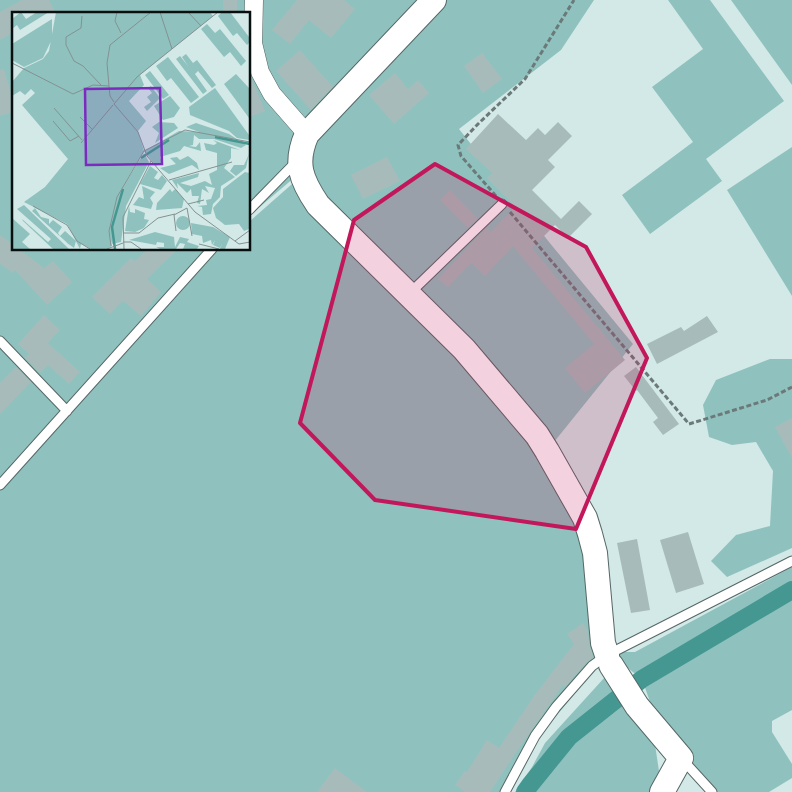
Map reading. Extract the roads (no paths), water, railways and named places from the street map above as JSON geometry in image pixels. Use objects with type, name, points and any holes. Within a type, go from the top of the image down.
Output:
[{"type":"street","points":[[254,0],[252,43],[260,72],[272,94],[307,134]]},
{"type":"street","points":[[434,0],[307,134],[302,145],[300,158],[302,178],[318,205],[464,349],[537,435],[547,451],[585,518],[590,534],[595,553],[603,643],[609,660],[637,706],[681,758],[662,792]]},
{"type":"lane","points":[[250,209],[300,158]]},
{"type":"lane","points":[[409,295],[502,204]]},
{"type":"lane","points":[[0,485],[211,250]]},
{"type":"lane","points":[[0,341],[67,411]]},
{"type":"lane","points":[[505,792],[535,736],[556,707],[592,666],[609,660],[792,561]]},
{"type":"lane","points":[[681,758],[712,792]]},
{"type":"waterway","points":[[525,792],[569,737],[642,679],[792,590]]}]
